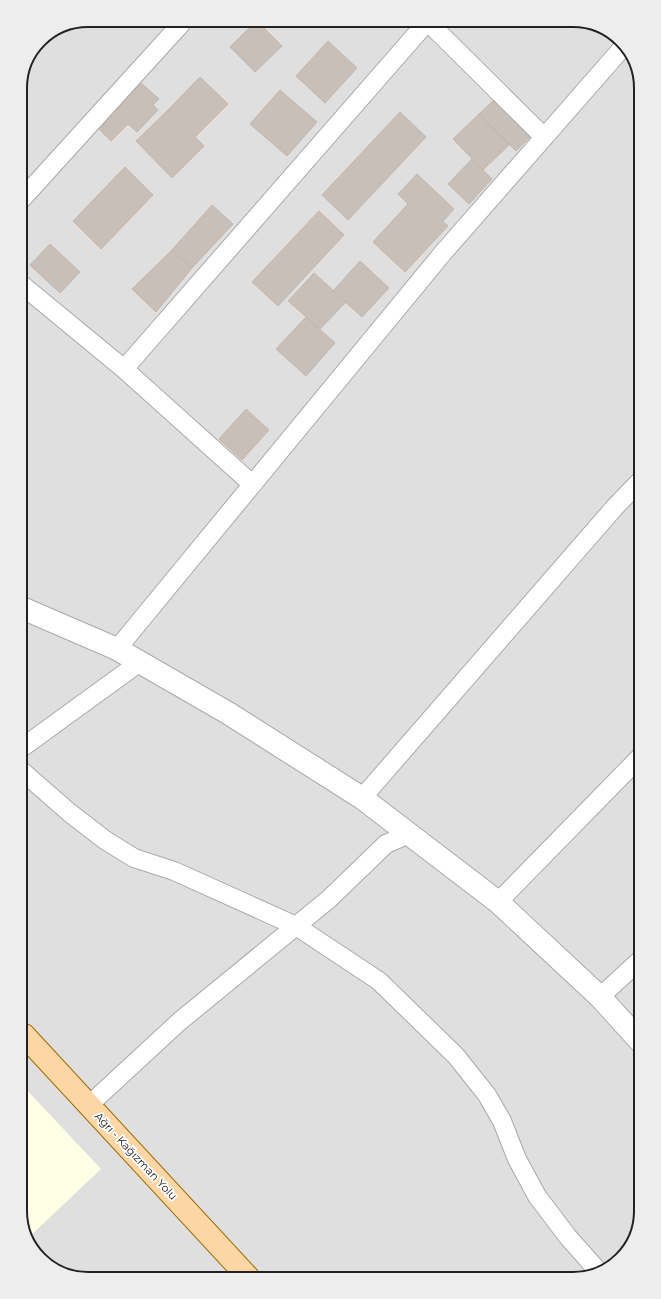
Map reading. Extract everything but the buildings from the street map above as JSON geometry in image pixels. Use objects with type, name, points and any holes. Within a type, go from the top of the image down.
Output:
[{"type":"main road","name":"Ağrı - Kağızman Yolu","points":[[27,1038],[243,1272]]},
{"type":"street","points":[[27,193],[178,27]]},
{"type":"street","points":[[124,369],[424,27]]},
{"type":"street","points":[[433,27],[544,137]]},
{"type":"street","points":[[117,649],[442,254],[620,50]]},
{"type":"street","points":[[27,289],[124,369],[252,484]]},
{"type":"street","points":[[362,798],[614,508],[634,488]]},
{"type":"street","points":[[27,610],[117,649],[228,713],[362,798],[498,902],[600,997],[634,1034]]},
{"type":"street","points":[[27,744],[140,662]]},
{"type":"street","points":[[498,902],[634,763]]},
{"type":"street","points":[[27,775],[70,813],[105,840],[134,858],[174,871],[296,926],[379,981],[456,1056],[487,1095],[502,1121],[517,1159],[536,1196],[568,1237],[595,1268]]},
{"type":"street","points":[[89,1105],[180,1021],[329,899],[386,844],[409,834]]},
{"type":"street","points":[[600,997],[634,966]]},
{"type":"shaded area","points":[[577,27],[589,29],[604,35],[616,45],[626,57],[629,64],[633,76],[634,88],[634,1211],[631,1231],[624,1245],[604,1264],[597,1267],[585,1271],[573,1272],[84,1272],[68,1269],[54,1262],[35,1242],[32,1235],[28,1223],[27,1211],[27,84],[33,61],[48,42],[57,35],[68,30],[80,28]]},
{"type":"shaded area","points":[[27,1090],[101,1169],[32,1234],[28,1223],[27,1211]]}]
